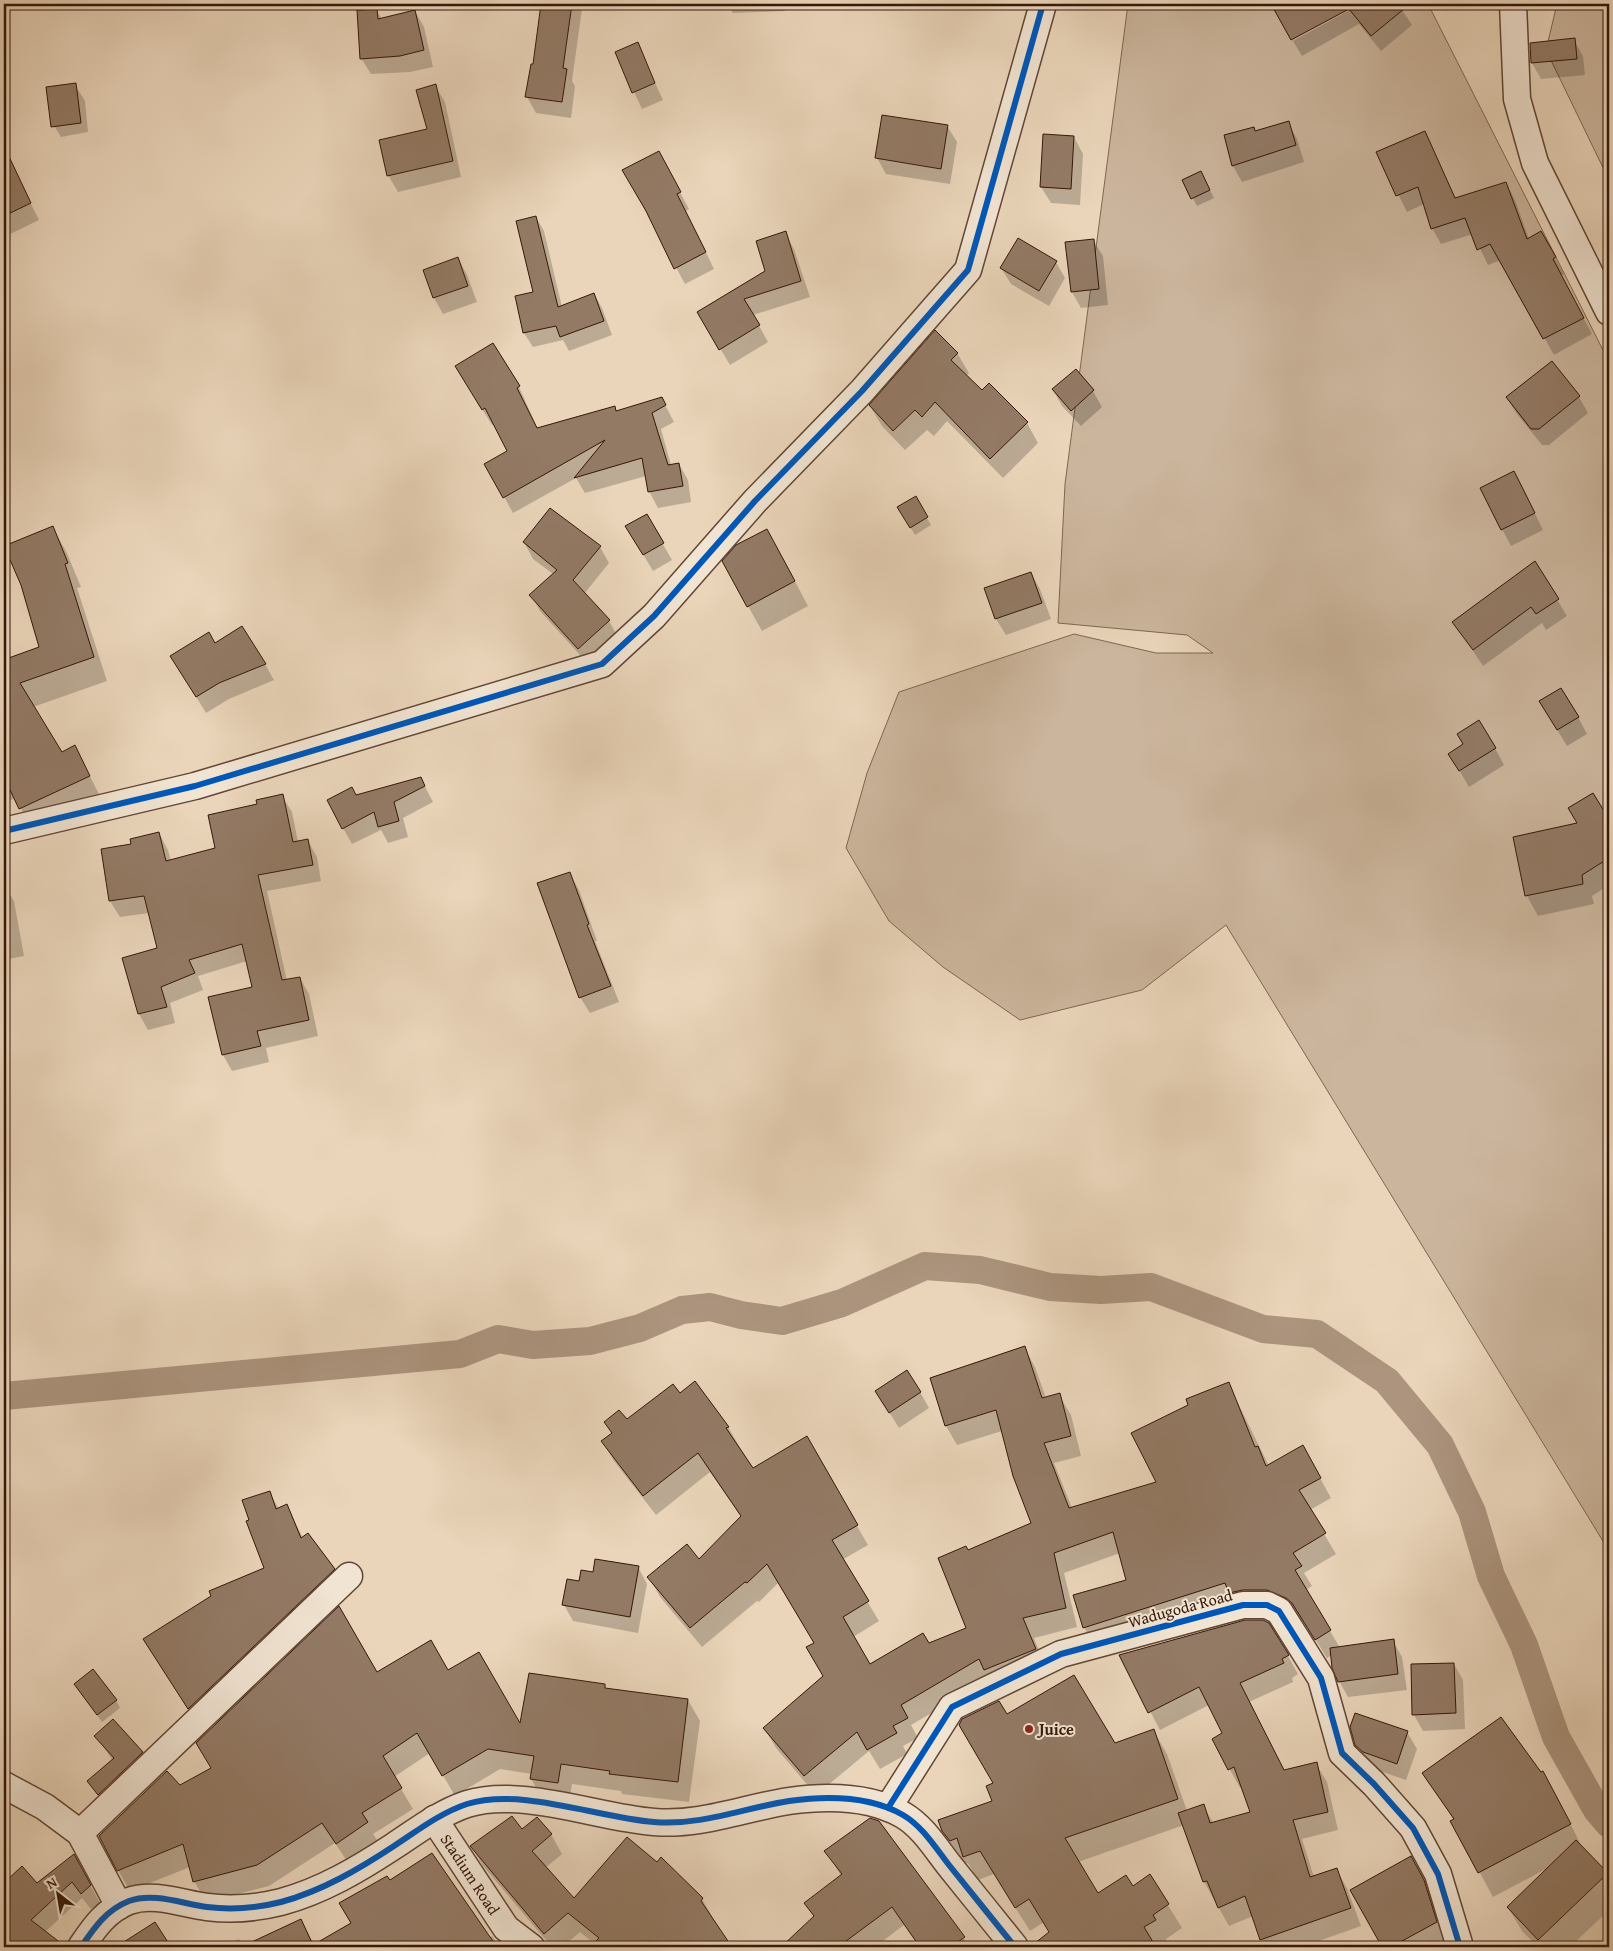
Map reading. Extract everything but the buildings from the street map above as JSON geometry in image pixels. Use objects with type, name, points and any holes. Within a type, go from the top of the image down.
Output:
[{"type":"street","points":[[4,831],[195,786],[602,664],[654,616],[755,501],[862,391],[968,270],[1043,4]]},
{"type":"street","points":[[1513,4],[1516,99],[1535,163],[1609,312]]},
{"type":"street","points":[[80,1833],[349,1576]]},
{"type":"street","name":"Wadugoda Road","points":[[888,1808],[952,1707],[1060,1654],[1243,1605],[1267,1605],[1279,1611],[1321,1678],[1342,1753],[1374,1784],[1413,1828],[1438,1874],[1460,1947]]},
{"type":"street","points":[[4,1785],[45,1807],[80,1833],[119,1906]]},
{"type":"street","points":[[81,1947],[104,1916],[132,1900],[148,1898],[206,1907],[237,1908],[295,1898],[337,1880],[434,1819],[468,1804],[502,1800],[571,1807],[640,1821],[669,1824],[699,1821],[790,1801],[848,1799],[888,1808],[914,1823],[1015,1947]]},
{"type":"street","name":"Stadium Road","points":[[434,1819],[506,1928],[531,1947]]},
{"type":"shaded area","points":[[1128,4],[1428,4],[1609,362],[1609,1551],[1226,925],[1142,990],[1020,1020],[943,967],[889,921],[846,848],[867,773],[899,692],[1074,634],[1156,653],[1213,653],[1187,635],[1058,623],[1065,484]]},
{"type":"shaded area","points":[[1557,4],[1609,4],[1609,180],[1546,50]]},
{"type":"waterway","points":[[4,1396],[460,1354],[498,1339],[533,1345],[590,1341],[640,1328],[682,1310],[710,1307],[741,1315],[782,1321],[842,1303],[925,1266],[980,1270],[1050,1287],[1101,1290],[1151,1287],[1263,1329],[1317,1334],[1387,1381],[1440,1445],[1472,1512],[1491,1576],[1524,1645],[1556,1737],[1597,1810],[1609,1824]]},
{"type":"cycle path","points":[[4,831],[195,786],[602,664],[654,616],[755,501],[862,391],[968,270],[1043,4]]},
{"type":"cycle path","points":[[888,1808],[952,1707],[1061,1654],[1243,1605],[1267,1605],[1279,1611],[1321,1678],[1342,1753],[1374,1784],[1413,1828],[1438,1874],[1460,1947]]},
{"type":"cycle path","points":[[81,1947],[107,1914],[129,1901],[158,1898],[207,1907],[235,1908],[263,1906],[311,1892],[367,1863],[447,1812],[467,1804],[488,1800],[535,1801],[632,1819],[671,1823],[706,1819],[772,1804],[817,1798],[847,1799],[876,1804],[903,1815],[910,1820],[928,1837],[1015,1947]]},
{"type":"place","name":"Juice","points":[[1029,1729]]}]
